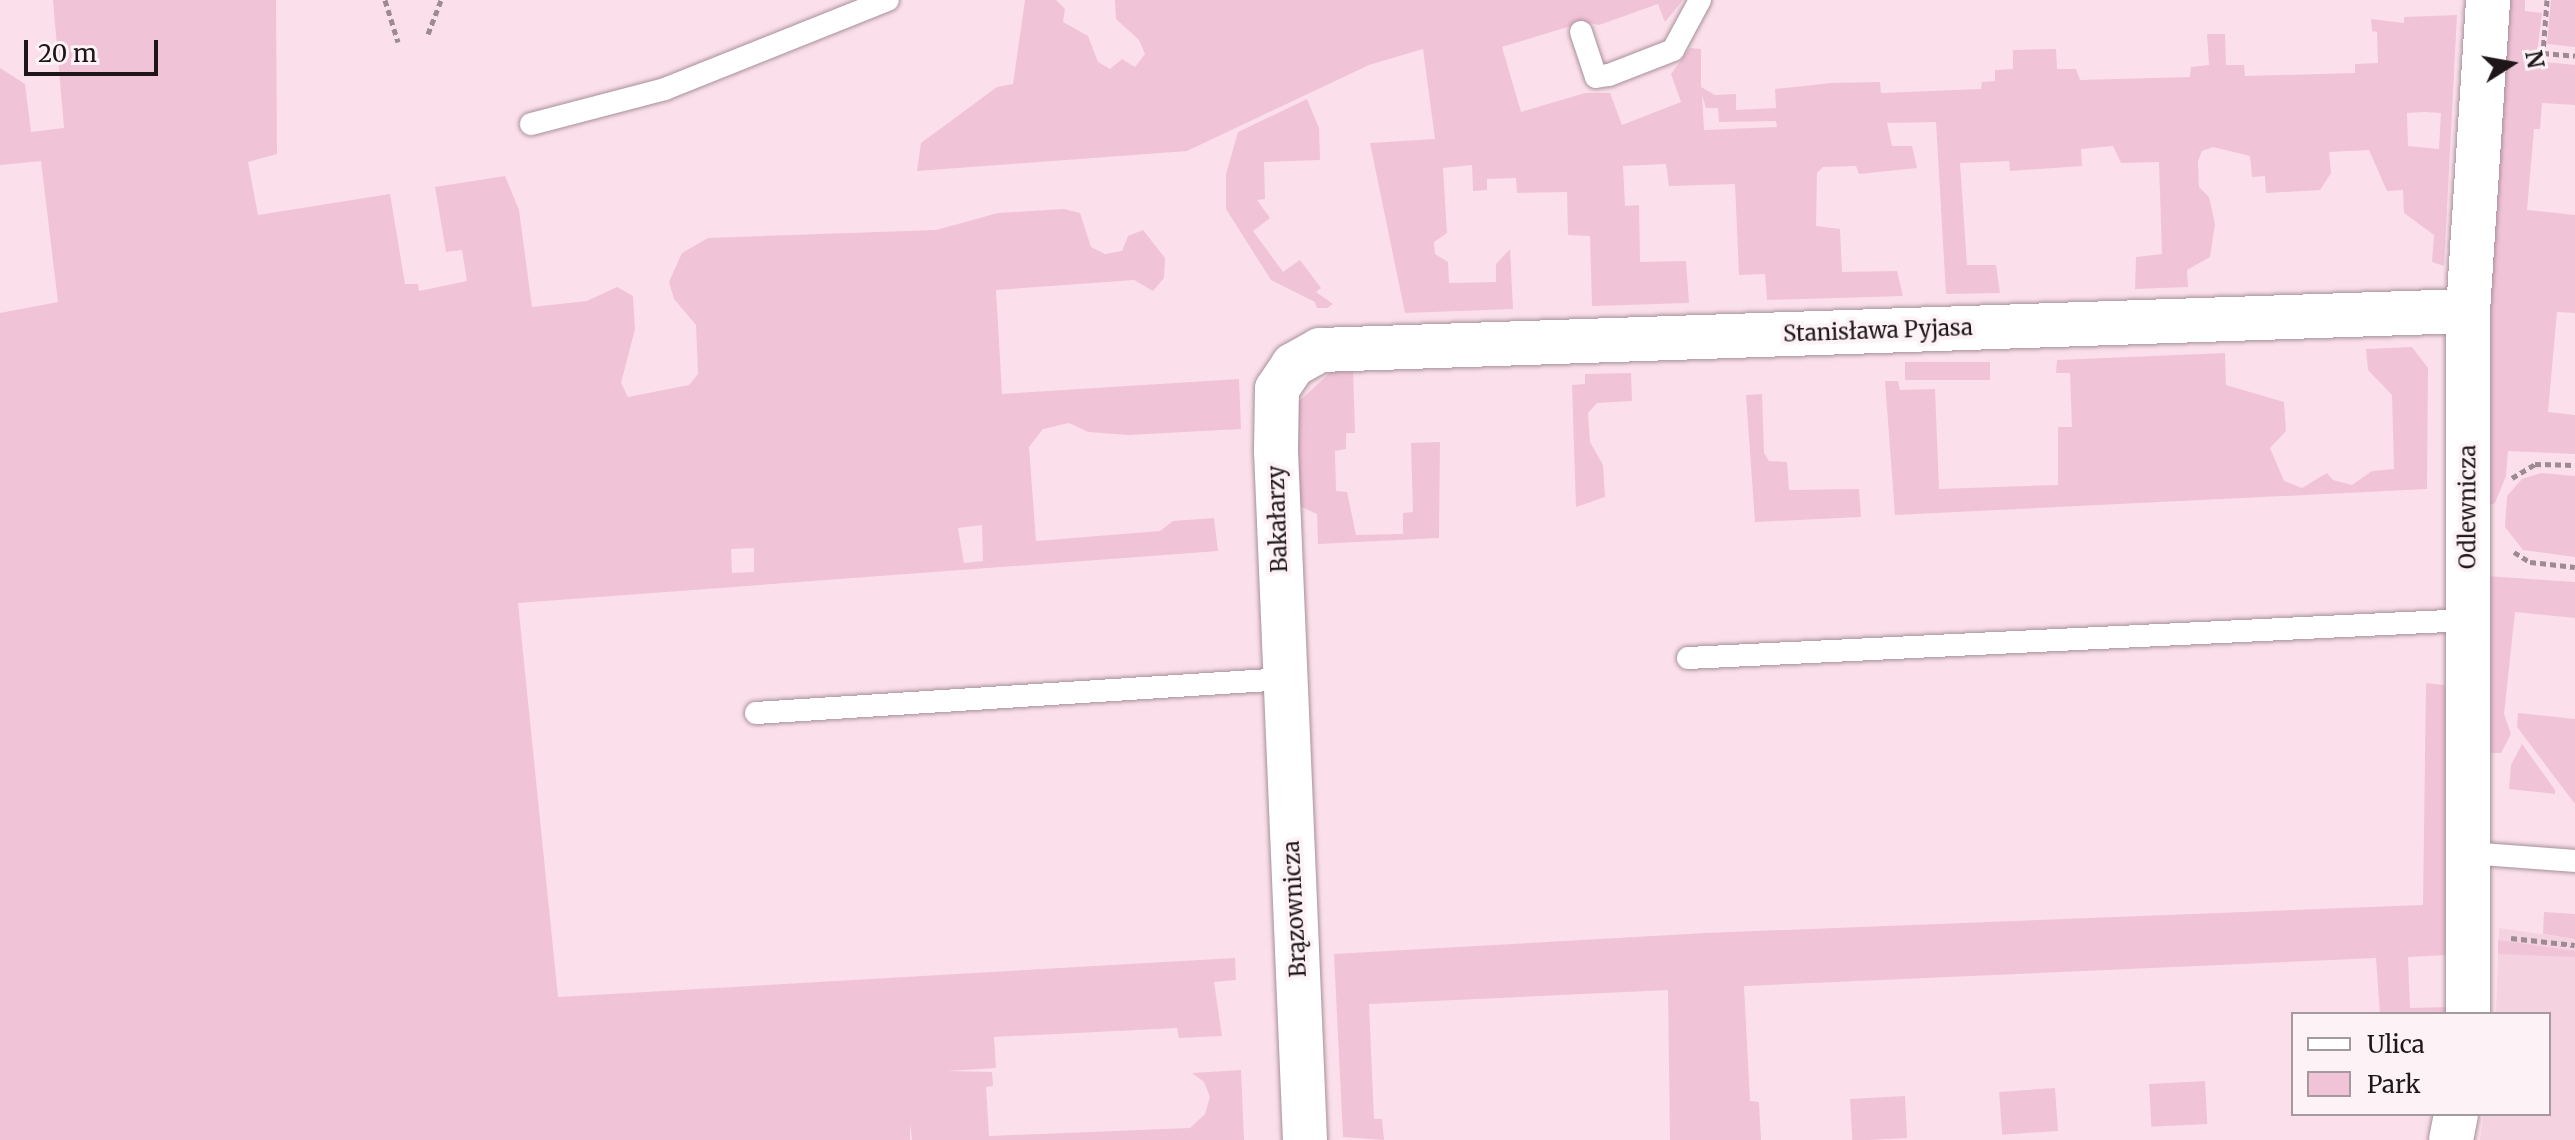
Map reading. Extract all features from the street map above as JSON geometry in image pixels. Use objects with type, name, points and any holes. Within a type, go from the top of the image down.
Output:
[{"type":"street","name":"Odlewnicza","points":[[2468,1012],[2468,311],[2488,0]]},
{"type":"street","name":"Stanisława Pyjasa","points":[[1293,365],[1320,350],[2468,311]]},
{"type":"street","name":"Bakałarzy","points":[[1285,679],[1275,405],[1283,376],[1293,365]]},
{"type":"street","name":"Brązownicza","points":[[1285,679],[1305,1140]]},
{"type":"street","points":[[2451,1140],[2456,1116]]},
{"type":"lane","points":[[531,124],[665,89],[888,0]]},
{"type":"lane","points":[[1581,32],[1596,77],[1609,75],[1673,50],[1700,0]]},
{"type":"lane","points":[[1688,658],[2468,620]]},
{"type":"lane","points":[[756,713],[1285,679]]},
{"type":"lane","points":[[2469,853],[2575,861]]},
{"type":"path","points":[[385,0],[398,42]]},
{"type":"path","points":[[428,34],[441,0]]},
{"type":"path","points":[[2547,0],[2543,53],[2575,56]]},
{"type":"path","points":[[2505,487],[2535,464],[2575,465]]},
{"type":"path","points":[[2505,540],[2530,562],[2575,567]]},
{"type":"path","points":[[2470,934],[2575,945]]},
{"type":"shaded area","points":[[2499,928],[2575,939],[2575,1140],[2480,1140],[2484,1116],[2551,1116],[2551,1012],[2496,1012]]},
{"type":"green space","points":[[53,0],[276,0],[277,154],[248,162],[258,215],[390,194],[405,284],[418,284],[419,291],[467,281],[462,250],[446,252],[435,187],[505,176],[519,210],[532,307],[587,301],[617,287],[633,296],[635,329],[621,383],[628,397],[689,385],[698,374],[696,325],[674,299],[669,282],[682,253],[708,238],[936,230],[998,213],[1064,209],[1080,213],[1091,247],[1105,254],[1122,251],[1128,236],[1143,230],[1165,258],[1164,278],[1153,291],[1134,280],[996,290],[1002,394],[1239,379],[1241,429],[1128,435],[1088,432],[1069,423],[1043,429],[1029,447],[1036,541],[1160,531],[1173,521],[1214,518],[1218,551],[518,603],[558,997],[1235,958],[1236,980],[1214,982],[1222,1036],[1179,1038],[1177,1028],[994,1037],[996,1068],[947,1071],[992,1072],[993,1086],[986,1087],[989,1136],[1190,1128],[1205,1114],[1210,1097],[1204,1082],[1192,1073],[1241,1070],[1244,1140],[912,1140],[910,1123],[910,1140],[0,1140],[0,313],[58,302],[41,161],[0,165],[0,68],[25,84],[31,132],[64,128]],"holes":[[[982,525],[983,561],[964,563],[958,528]],[[754,548],[754,572],[732,573],[731,549]]]},
{"type":"green space","points":[[1025,0],[1056,0],[1065,9],[1063,22],[1088,36],[1098,62],[1110,69],[1122,59],[1135,67],[1145,54],[1139,40],[1116,19],[1115,0],[1683,0],[1665,22],[1658,4],[1599,25],[1584,22],[1502,47],[1521,112],[1585,93],[1610,93],[1622,125],[1681,102],[1671,74],[1690,48],[1701,49],[1701,87],[1715,95],[1736,94],[1736,110],[1776,108],[1775,89],[1831,83],[1880,82],[1881,93],[1981,89],[1982,82],[1995,81],[1995,70],[2013,69],[2013,50],[2056,49],[2057,69],[2076,69],[2080,80],[2190,77],[2191,67],[2209,65],[2207,34],[2225,34],[2226,65],[2244,65],[2245,76],[2355,73],[2355,64],[2378,63],[2377,32],[2372,31],[2371,19],[2404,23],[2404,17],[2457,15],[2444,266],[2432,262],[2434,235],[2404,213],[2403,190],[2387,191],[2369,150],[2329,152],[2331,173],[2320,190],[2266,193],[2265,176],[2252,177],[2250,156],[2213,147],[2202,151],[2198,161],[2199,187],[2209,197],[2215,224],[2210,257],[2187,270],[2188,287],[2135,289],[2136,257],[2162,254],[2159,162],[2121,163],[2113,146],[2081,149],[2082,166],[2010,171],[2009,161],[1960,163],[1967,265],[1996,265],[2000,293],[1946,294],[1936,122],[1887,123],[1892,146],[1912,146],[1917,168],[1859,174],[1856,166],[1823,167],[1817,173],[1816,226],[1840,229],[1842,272],[1897,271],[1903,296],[1767,300],[1765,274],[1739,275],[1735,184],[1669,186],[1666,164],[1623,166],[1625,206],[1639,205],[1640,262],[1686,261],[1689,303],[1592,306],[1590,236],[1568,235],[1567,192],[1517,193],[1516,178],[1487,179],[1487,190],[1473,191],[1472,165],[1443,168],[1447,233],[1434,242],[1435,254],[1448,262],[1449,283],[1496,282],[1496,264],[1510,249],[1513,309],[1405,313],[1370,143],[1435,139],[1423,49],[1369,65],[1187,151],[917,171],[921,143],[997,87],[1013,84]],"holes":[[[1702,95],[1706,108],[1718,108],[1719,122],[1776,121],[1777,127],[1704,130]],[[2407,113],[2441,113],[2439,149],[2408,146]]]},
{"type":"green space","points":[[2508,0],[2525,0],[2525,11],[2542,13],[2536,61],[2575,65],[2575,105],[2542,103],[2540,129],[2534,129],[2527,210],[2575,215],[2575,313],[2557,312],[2548,412],[2575,415],[2575,454],[2508,451],[2506,476],[2495,503],[2487,506],[2491,280]]},
{"type":"green space","points":[[2551,0],[2575,0],[2575,47],[2547,44]]},
{"type":"green space","points":[[1307,99],[1319,128],[1320,160],[1264,162],[1265,199],[1257,200],[1270,218],[1253,231],[1283,272],[1300,260],[1321,288],[1316,292],[1333,304],[1327,308],[1317,308],[1315,302],[1271,280],[1226,209],[1226,174],[1238,132]]},
{"type":"green space","points":[[2412,347],[2428,368],[2427,489],[1895,515],[1885,381],[1898,381],[1900,390],[1935,389],[1939,489],[2058,485],[2058,427],[2072,427],[2070,373],[2056,373],[2057,360],[2225,353],[2226,385],[2284,402],[2286,431],[2270,448],[2284,481],[2302,488],[2327,473],[2333,480],[2352,485],[2372,471],[2394,469],[2392,395],[2368,370],[2366,349]]},
{"type":"green space","points":[[1905,362],[1990,362],[1990,380],[1905,380]]},
{"type":"green space","points":[[1333,370],[1353,370],[1355,433],[1346,433],[1346,449],[1335,451],[1336,491],[1347,492],[1356,535],[1403,534],[1403,513],[1413,512],[1411,443],[1440,442],[1439,538],[1318,544],[1317,514],[1295,504],[1295,405]]},
{"type":"green space","points":[[1631,373],[1632,401],[1597,403],[1588,413],[1590,442],[1603,465],[1605,497],[1576,507],[1572,385],[1585,384],[1585,374]]},
{"type":"green space","points":[[1762,394],[1764,453],[1769,461],[1787,462],[1789,490],[1859,489],[1861,517],[1755,522],[1746,395]]},
{"type":"green space","points":[[2541,473],[2575,476],[2575,557],[2523,550],[2505,527],[2507,496],[2522,479]]},
{"type":"green space","points":[[2486,576],[2575,582],[2575,618],[2515,612],[2504,714],[2511,734],[2501,753],[2487,753]]},
{"type":"green space","points":[[2426,683],[2444,685],[2448,700],[2447,955],[2408,957],[2410,1008],[2447,1007],[2447,1012],[2380,1012],[2376,958],[1744,986],[1750,1101],[1759,1102],[1761,1140],[1670,1140],[1668,990],[1369,1004],[1374,1119],[1382,1119],[1384,1140],[1343,1137],[1334,954],[1706,933],[2423,905]]},
{"type":"green space","points":[[2518,713],[2575,719],[2575,804],[2517,727]]},
{"type":"green space","points":[[2522,744],[2555,794],[2509,789],[2511,765]]},
{"type":"green space","points":[[2544,912],[2575,914],[2575,939],[2543,934]]},
{"type":"green space","points":[[2498,940],[2575,951],[2575,957],[2498,954]]},
{"type":"green space","points":[[2205,1081],[2207,1124],[2151,1127],[2149,1084]]},
{"type":"green space","points":[[2055,1088],[2058,1131],[2002,1135],[1999,1092]]},
{"type":"green space","points":[[1905,1096],[1907,1138],[1852,1140],[1850,1099]]}]
